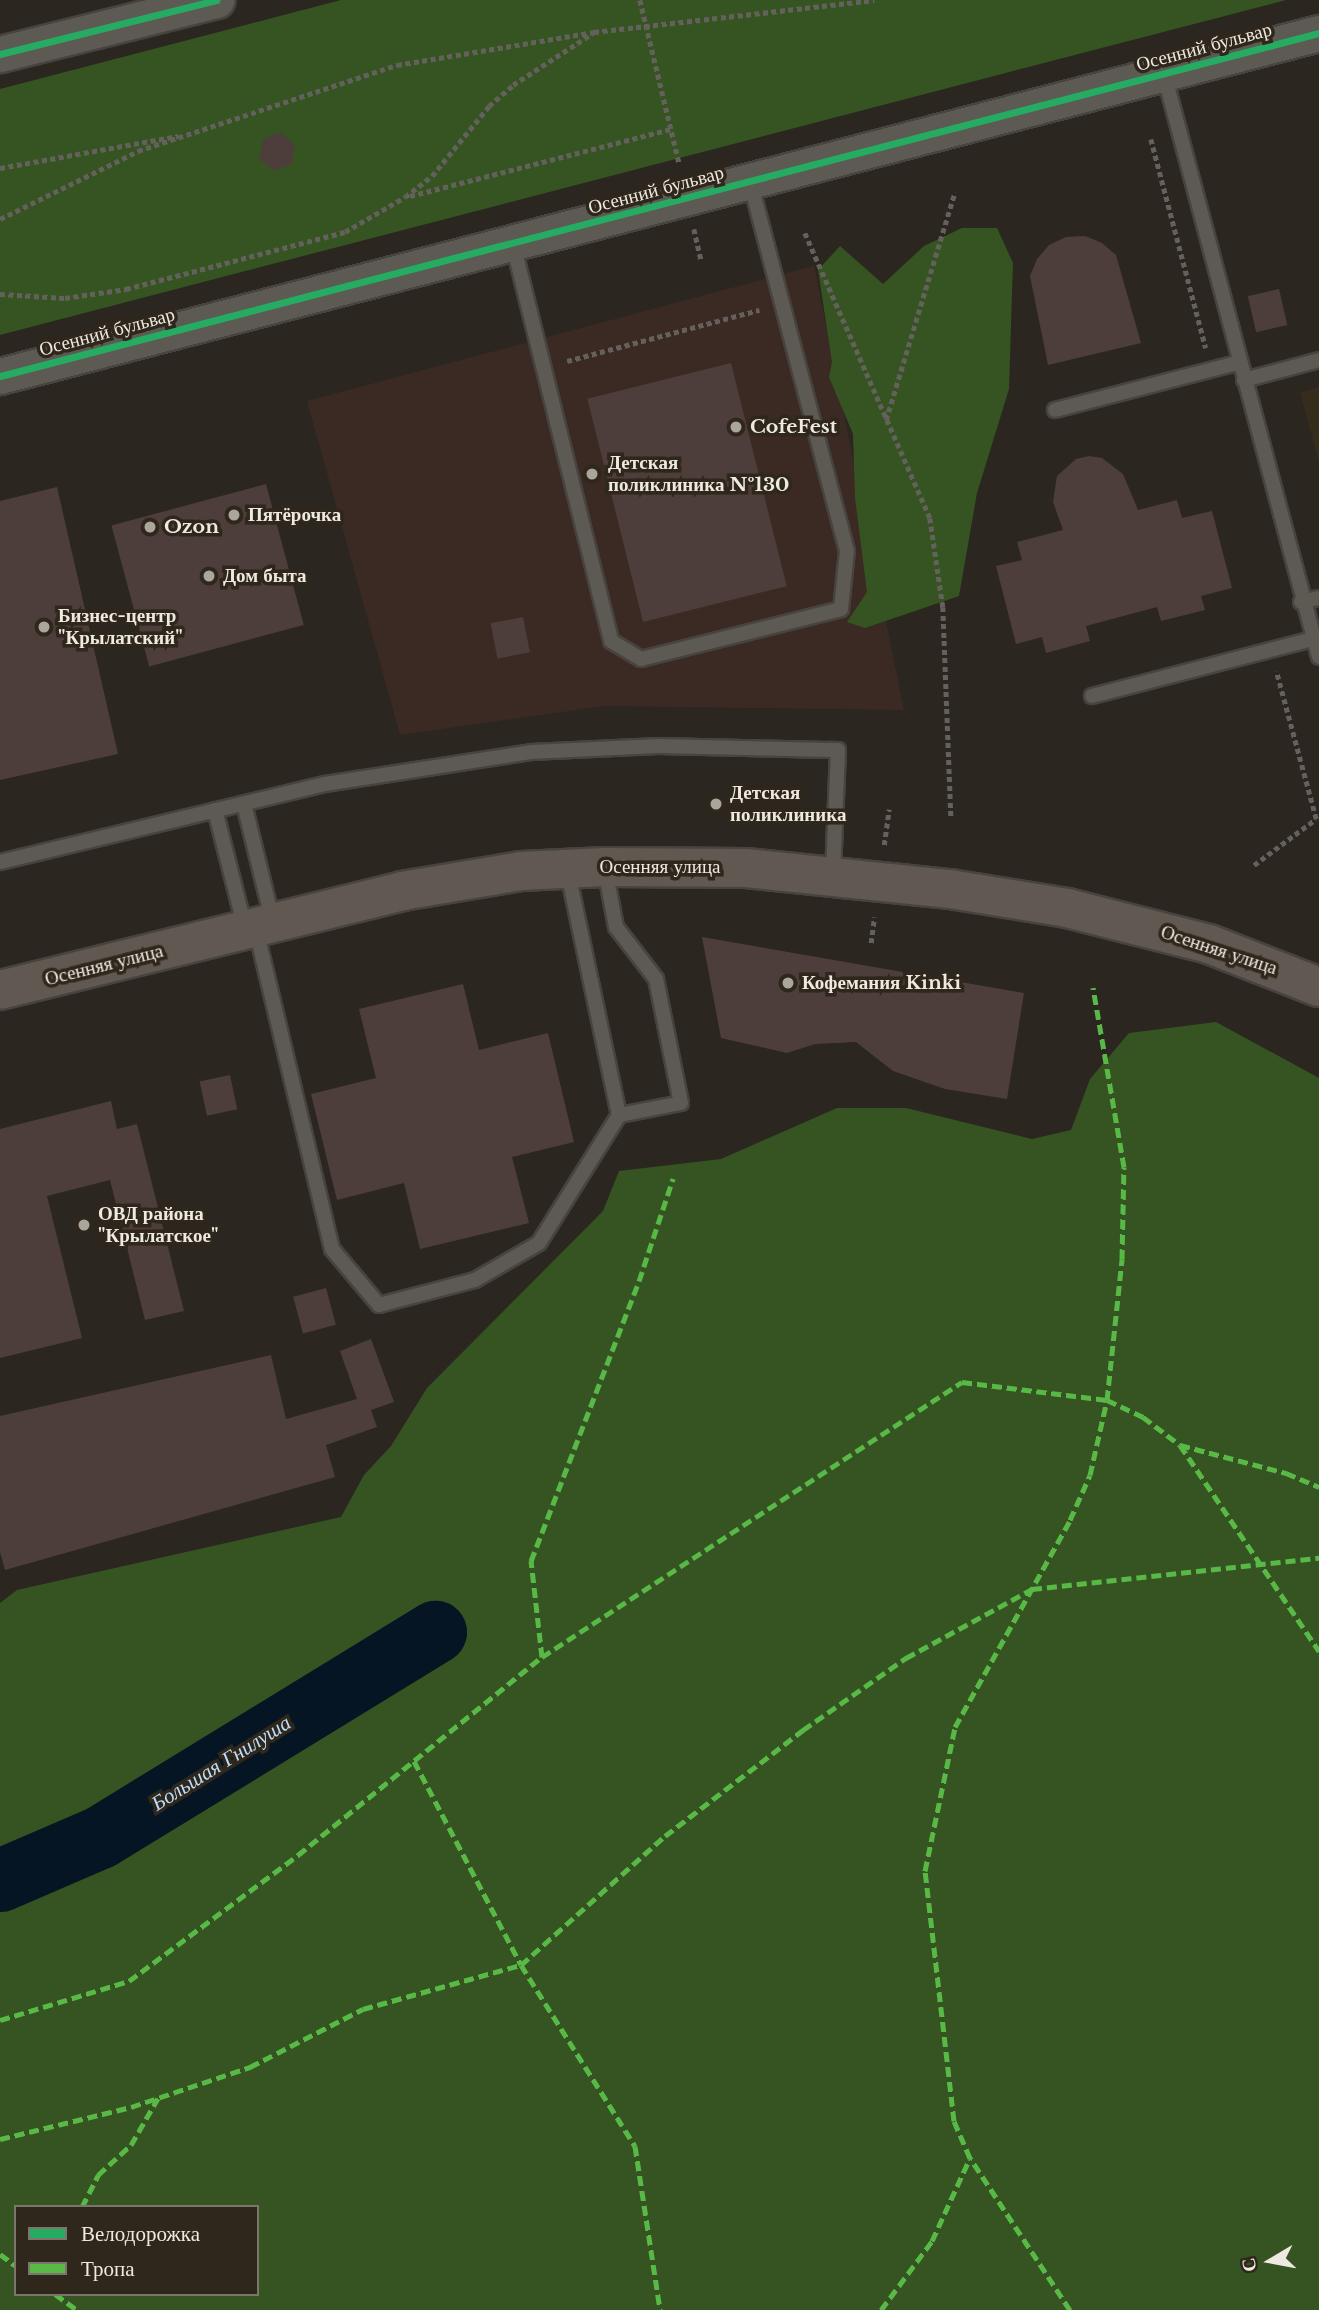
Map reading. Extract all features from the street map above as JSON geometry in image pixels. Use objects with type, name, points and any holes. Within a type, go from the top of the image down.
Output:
[{"type":"main road","name":"Осенняя улица","points":[[0,990],[458,880],[566,868],[605,867],[711,867],[832,877],[1067,908],[1209,944],[1319,987]]},
{"type":"street","points":[[0,54],[216,0]]},
{"type":"street","name":"Осенний бульвар","points":[[0,376],[1319,33]]},
{"type":"lane","points":[[1164,74],[1301,602],[1319,657]]},
{"type":"lane","points":[[513,244],[611,641],[641,659],[841,609],[847,551],[750,182]]},
{"type":"lane","points":[[1244,380],[1319,360]]},
{"type":"lane","points":[[1055,410],[1240,362]]},
{"type":"lane","points":[[1301,602],[1319,597]]},
{"type":"lane","points":[[1092,696],[1313,639]]},
{"type":"lane","points":[[0,862],[325,784],[531,752],[658,746],[838,750],[832,877]]},
{"type":"lane","points":[[244,804],[258,927],[332,1249],[379,1305],[475,1280],[539,1243],[619,1115],[566,868]]},
{"type":"lane","points":[[215,810],[258,927]]},
{"type":"lane","points":[[605,867],[616,927],[656,979],[681,1103],[619,1115]]},
{"type":"path","points":[[640,0],[701,259]]},
{"type":"path","points":[[0,219],[138,151],[397,65],[594,33],[647,29],[874,0]]},
{"type":"path","points":[[0,294],[65,298],[126,289],[345,232],[405,197],[432,176],[489,106],[513,85],[594,33]]},
{"type":"path","points":[[405,197],[671,129]]},
{"type":"path","points":[[0,168],[194,132]]},
{"type":"path","points":[[1151,139],[1212,369]]},
{"type":"path","points":[[886,421],[955,192]]},
{"type":"path","points":[[805,233],[930,518],[943,607],[951,816]]},
{"type":"path","points":[[544,367],[783,303]]},
{"type":"path","points":[[1254,865],[1316,819],[1283,698]]},
{"type":"shaded area","name":"Детская поликлиника №130","points":[[814,266],[904,710],[604,706],[400,735],[307,401]]},
{"type":"shaded area","points":[[1319,387],[1319,463],[1300,392]]},
{"type":"green space","points":[[341,0],[1286,0],[0,335],[0,89]]},
{"type":"green space","points":[[962,228],[997,228],[1013,263],[1009,389],[977,493],[959,596],[865,628],[847,622],[867,592],[855,498],[853,434],[829,377],[832,362],[818,270],[840,246],[883,284],[924,246]]},
{"type":"green space","points":[[1216,1022],[1319,1078],[1319,2310],[0,2310],[0,1603],[17,1590],[341,1517],[364,1475],[391,1446],[427,1388],[603,1211],[619,1171],[721,1159],[837,1108],[906,1108],[1032,1139],[1071,1130],[1090,1079],[1129,1033]]},
{"type":"building","points":[[281,132],[295,145],[292,164],[274,171],[259,159],[263,139]]},
{"type":"building","points":[[1085,236],[1102,243],[1116,255],[1141,343],[1048,365],[1030,276],[1037,259],[1049,245],[1066,237]]},
{"type":"building","points":[[1279,289],[1287,325],[1256,332],[1248,296]]},
{"type":"building","points":[[731,363],[787,586],[643,622],[587,399]]},
{"type":"building","points":[[1089,456],[1102,458],[1123,474],[1138,510],[1177,500],[1182,518],[1212,511],[1232,588],[1201,596],[1205,610],[1161,621],[1157,607],[1086,626],[1090,641],[1046,653],[1042,637],[1016,644],[996,566],[1022,560],[1017,542],[1063,530],[1053,502],[1057,476],[1076,459]]},
{"type":"building","name":"Дом быта","points":[[266,484],[304,625],[149,666],[111,525]]},
{"type":"building","name":"Бизнес-центр \"Крылатский\"","points":[[57,487],[118,754],[0,780],[0,501]]},
{"type":"building","points":[[523,617],[530,652],[497,659],[491,623]]},
{"type":"building","points":[[702,937],[1024,993],[1007,1099],[945,1089],[893,1071],[856,1042],[815,1044],[787,1053],[721,1038]]},
{"type":"building","points":[[463,984],[479,1050],[548,1033],[574,1142],[512,1157],[529,1223],[420,1249],[404,1183],[337,1200],[311,1094],[376,1078],[359,1009]]},
{"type":"building","points":[[230,1075],[237,1109],[207,1116],[200,1081]]},
{"type":"building","points":[[111,1101],[117,1129],[137,1124],[184,1311],[145,1320],[110,1180],[47,1196],[82,1338],[0,1358],[0,1129]]},
{"type":"building","points":[[326,1288],[336,1325],[303,1334],[293,1297]]},
{"type":"building","points":[[371,1339],[394,1402],[371,1410],[377,1427],[326,1445],[335,1477],[5,1570],[0,1552],[0,1416],[271,1355],[286,1419],[357,1399],[340,1351]]},
{"type":"waterway","name":"Большая Гнилуша","points":[[0,1880],[100,1837],[435,1632]]},
{"type":"marked path","points":[[1070,2310],[970,2158],[954,2121],[925,1871],[955,1727],[1070,1520],[1090,1475],[1107,1400],[1122,1259],[1124,1167],[1093,988]]},
{"type":"marked path","points":[[542,1657],[531,1561],[639,1281],[673,1179]]},
{"type":"marked path","points":[[0,2020],[129,1981],[298,1855],[542,1657],[962,1382],[1107,1400],[1143,1417],[1180,1445],[1286,1473],[1319,1487]]},
{"type":"marked path","points":[[1180,1445],[1319,1651]]},
{"type":"marked path","points":[[0,2139],[131,2107],[250,2067],[363,2009],[521,1965],[665,1836],[803,1730],[906,1658],[1032,1589],[1319,1558]]},
{"type":"marked path","points":[[414,1761],[521,1965],[635,2146],[660,2310]]},
{"type":"marked path","points":[[83,2205],[98,2175],[131,2145],[158,2098]]},
{"type":"marked path","points":[[881,2310],[932,2241],[970,2158]]},
{"type":"marked path","points":[[0,2254],[14,2264]]},
{"type":"marked path","points":[[58,2296],[77,2310]]},
{"type":"cycle path","points":[[0,54],[216,0]]},
{"type":"cycle path","points":[[0,376],[1319,33]]},
{"type":"place","name":"CofeFest","points":[[736,427]]},
{"type":"place","name":"Детская поликлиника №130","points":[[592,474]]},
{"type":"place","name":"Пятёрочка","points":[[234,515]]},
{"type":"place","name":"Ozon","points":[[150,527]]},
{"type":"place","name":"Дом быта","points":[[209,576]]},
{"type":"place","name":"Бизнес-центр \"Крылатский\"","points":[[44,627]]},
{"type":"place","name":"Детская поликлиника","points":[[716,804]]},
{"type":"place","name":"Кофемания Kinki","points":[[788,983]]},
{"type":"place","name":"ОВД района \"Крылатское\"","points":[[84,1225]]}]
